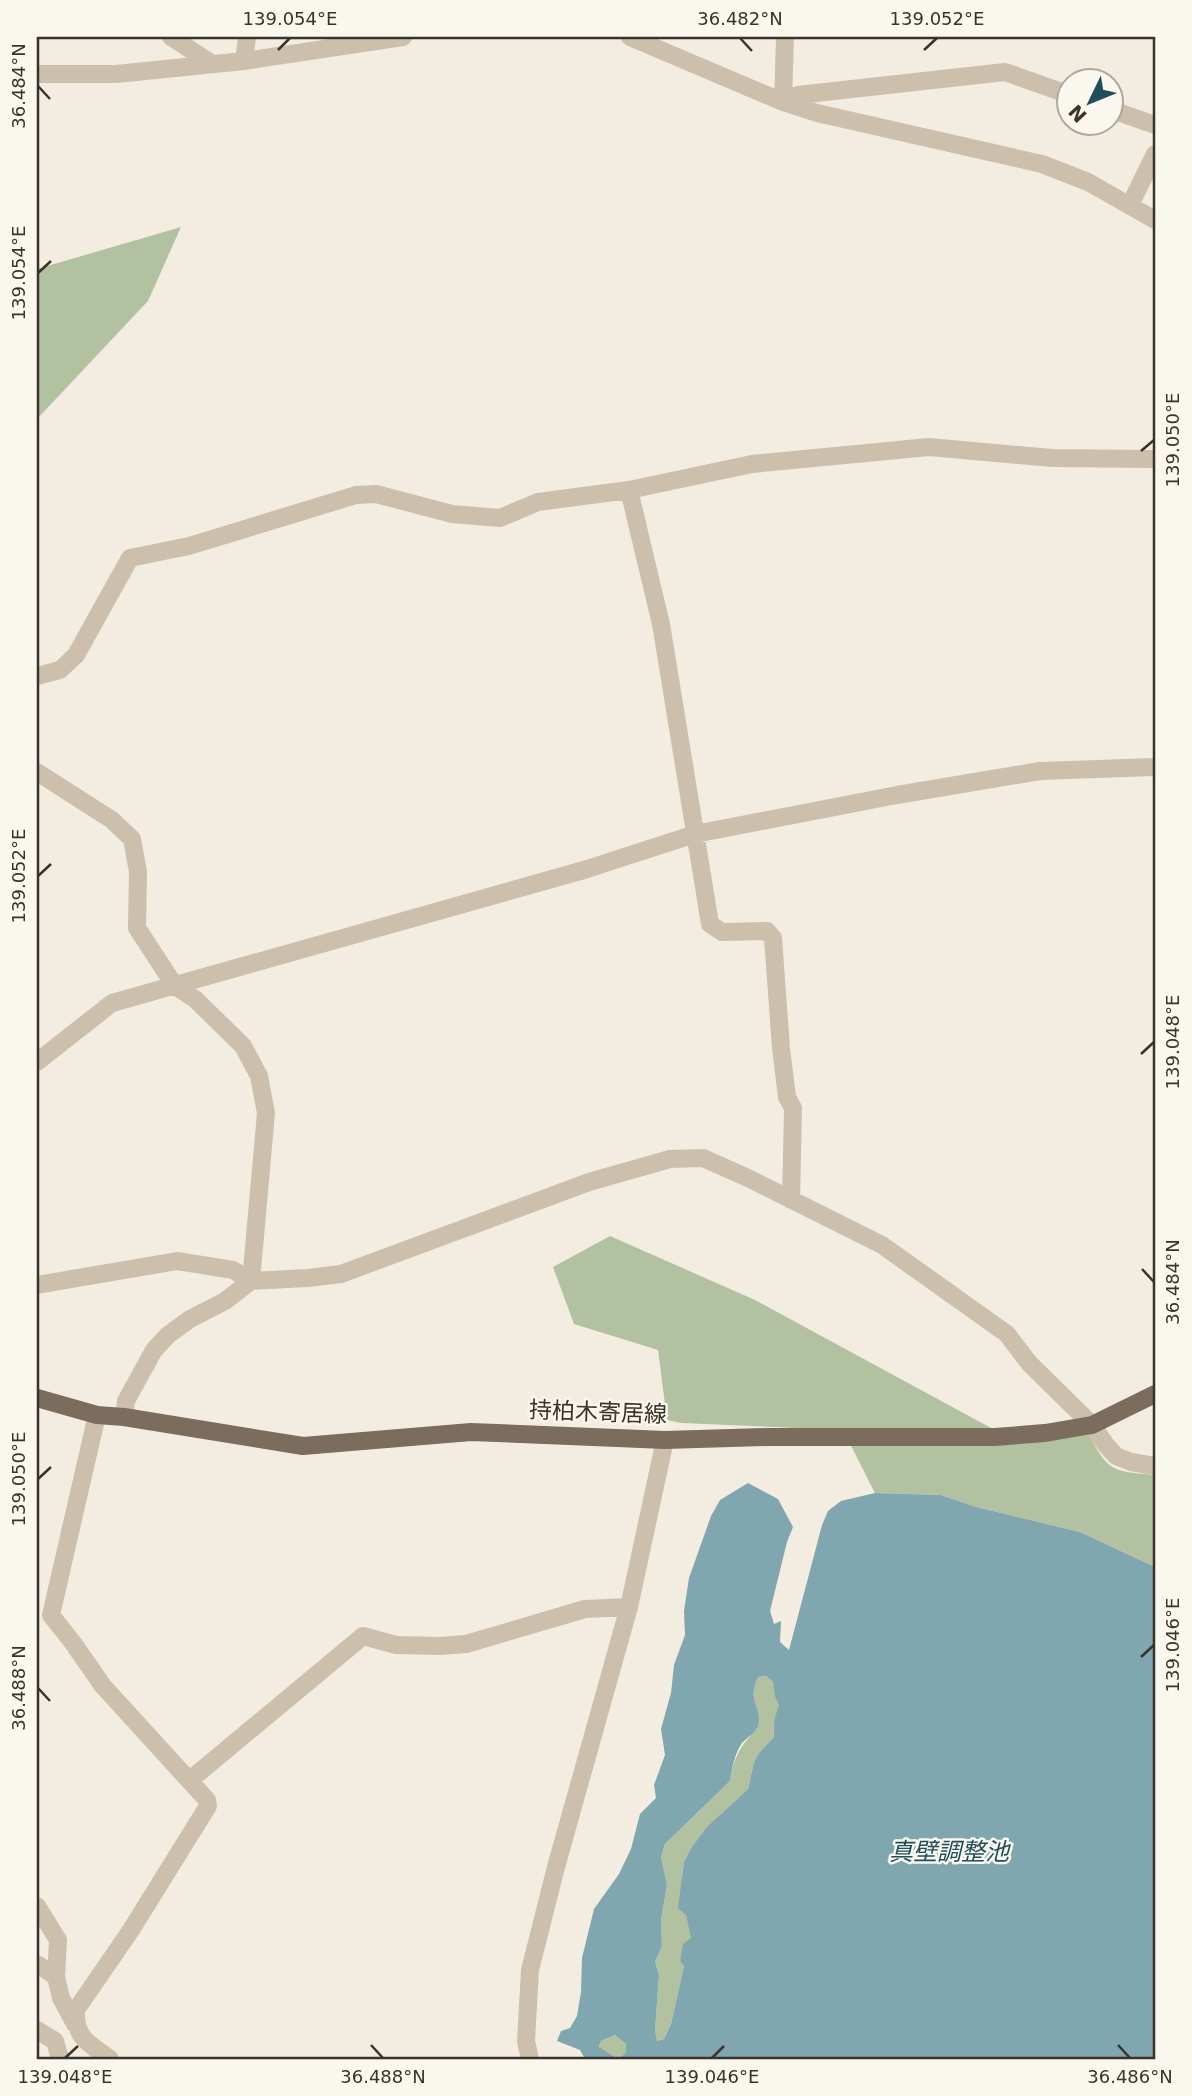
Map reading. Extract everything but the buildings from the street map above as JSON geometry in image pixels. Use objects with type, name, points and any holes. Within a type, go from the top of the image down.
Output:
[{"type":"main road","name":"持柏木寄居線","points":[[37,1398],[97,1415],[303,1446],[471,1432],[665,1440],[995,1437],[1045,1433],[1092,1425],[1155,1394]]},
{"type":"street","points":[[171,37],[211,63]]},
{"type":"street","points":[[244,61],[247,37]]},
{"type":"street","points":[[37,74],[116,74],[244,61],[403,37]]},
{"type":"street","points":[[630,37],[783,102],[817,113],[1042,164],[1088,183],[1155,220]]},
{"type":"street","points":[[783,102],[785,37]]},
{"type":"street","points":[[783,102],[798,95],[1004,72],[1056,90]]},
{"type":"street","points":[[1126,115],[1155,125]]},
{"type":"street","points":[[1130,205],[1147,189],[1155,154]]},
{"type":"street","points":[[37,676],[60,670],[76,655],[130,558],[189,547],[356,495],[376,494],[452,514],[499,518],[538,502],[629,491],[752,464],[929,447],[1052,458],[1155,459]]},
{"type":"street","points":[[629,491],[661,624],[710,924],[722,932],[767,931],[773,937],[782,1060],[787,1097],[793,1108],[791,1200]]},
{"type":"street","points":[[37,1062],[112,1003],[584,870],[695,834],[1040,771],[1155,767]]},
{"type":"street","points":[[37,772],[112,820],[132,839],[138,872],[137,928],[175,986],[195,999],[243,1046],[259,1076],[266,1113],[251,1281],[225,1301],[190,1319],[154,1350],[126,1402],[124,1417]]},
{"type":"street","points":[[37,1284],[177,1262],[233,1270],[251,1281],[341,1274],[589,1182],[670,1158],[703,1158],[882,1245],[1007,1334],[1029,1363],[1092,1425],[1116,1456],[1130,1462],[1155,1466]]},
{"type":"street","points":[[75,2024],[76,2010],[131,1930],[208,1806],[207,1800],[190,1780],[150,1740],[103,1686],[74,1643],[44,1616],[97,1415]]},
{"type":"street","points":[[530,2059],[526,2041],[530,1970],[629,1607],[665,1440]]},
{"type":"street","points":[[190,1780],[363,1636],[396,1645],[467,1644],[585,1609],[629,1607]]},
{"type":"street","points":[[37,1906],[58,1940],[56,1978],[61,1998],[82,2038],[110,2059]]},
{"type":"street","points":[[37,1965],[56,1978]]},
{"type":"street","points":[[37,2030],[55,2041],[61,2059]]},
{"type":"green space","points":[[181,227],[148,301],[37,419],[37,269]]},
{"type":"green space","points":[[610,1236],[755,1300],[1004,1435],[1089,1434],[1107,1463],[1114,1468],[1155,1475],[1155,1567],[1080,1532],[976,1507],[941,1495],[875,1493],[843,1430],[681,1423],[667,1420],[658,1350],[574,1324],[553,1267]]},
{"type":"green space","points":[[766,1676],[773,1682],[779,1703],[774,1737],[754,1762],[748,1789],[721,1814],[684,1862],[682,1877],[686,1915],[692,1938],[680,1961],[684,1966],[671,2024],[664,2039],[657,2041],[655,2030],[659,1975],[655,1962],[662,1946],[661,1920],[667,1885],[661,1857],[665,1844],[730,1781],[739,1752],[757,1729],[753,1686],[758,1677]]},
{"type":"green space","points":[[615,2035],[626,2044],[626,2052],[619,2059],[599,2048],[601,2041]]},
{"type":"water","name":"真壁調整池","points":[[748,1483],[778,1499],[793,1527],[770,1611],[774,1624],[781,1621],[780,1642],[789,1650],[828,1511],[841,1501],[875,1493],[941,1495],[976,1507],[1080,1532],[1155,1567],[1155,2059],[619,2059],[626,2052],[626,2044],[615,2035],[601,2041],[599,2047],[618,2059],[585,2059],[580,2050],[557,2041],[561,2031],[570,2028],[577,2016],[582,1958],[594,1909],[619,1874],[631,1849],[640,1814],[656,1798],[654,1785],[665,1755],[661,1729],[671,1693],[674,1665],[685,1635],[684,1611],[689,1578],[711,1516],[720,1500]],"holes":[[[766,1676],[773,1682],[779,1705],[774,1721],[774,1737],[754,1762],[748,1789],[707,1827],[684,1862],[678,1908],[686,1915],[691,1938],[683,1944],[680,1961],[684,1966],[671,2024],[664,2039],[657,2041],[655,2030],[659,1975],[655,1962],[662,1946],[661,1920],[667,1885],[661,1857],[665,1844],[730,1781],[740,1747],[758,1726],[754,1698],[758,1677]]]}]
